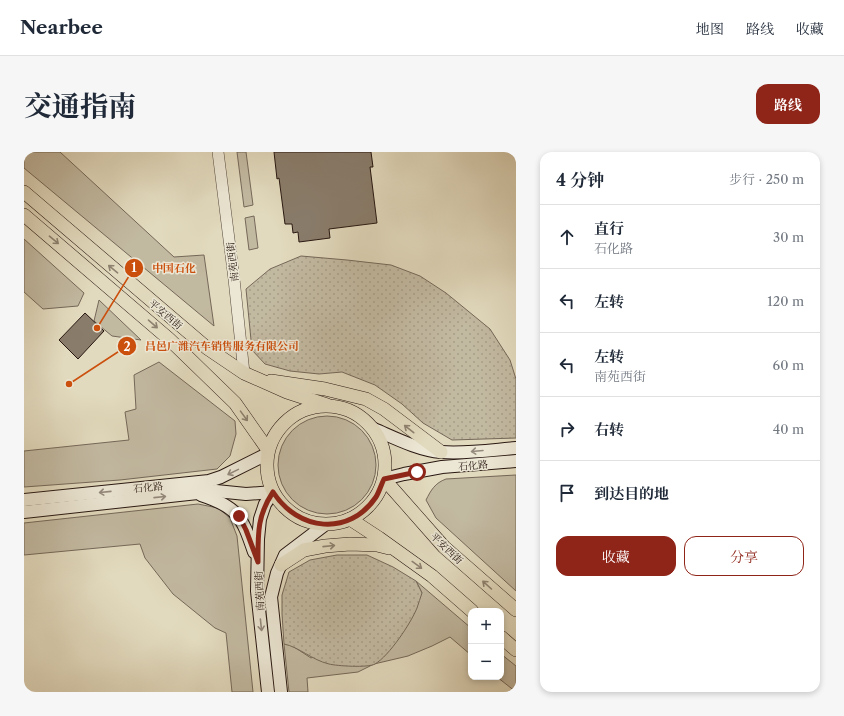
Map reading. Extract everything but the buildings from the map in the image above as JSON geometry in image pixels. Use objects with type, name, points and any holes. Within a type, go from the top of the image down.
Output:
[{"type":"main road","name":"平安西街","points":[[24,192],[207,348],[244,373],[287,392],[327,405]]},
{"type":"main road","name":"平安西街","points":[[24,215],[169,339],[235,403],[268,452]]},
{"type":"main road","points":[[258,379],[325,388],[366,399],[384,409],[441,452]]},
{"type":"main road","points":[[327,405],[345,408],[361,416],[374,429],[382,445],[385,462],[384,479],[373,501],[365,510],[350,519],[338,523],[311,523],[297,517],[285,508],[273,492],[268,478],[268,452],[276,432],[290,417],[307,408],[327,405]]},
{"type":"main road","points":[[374,429],[419,447],[441,452],[468,452],[516,448]]},
{"type":"main road","name":"石化路","points":[[24,500],[209,481],[221,477],[268,452]]},
{"type":"main road","name":"石化路","points":[[384,479],[442,467],[516,461]]},
{"type":"main road","name":"平安西街","points":[[384,479],[444,547],[516,610]]},
{"type":"main road","name":"石化路","points":[[24,512],[216,491],[246,494],[273,492]]},
{"type":"main road","name":"南苑西街","points":[[268,692],[258,591],[258,539],[260,519],[265,504],[273,492]]},
{"type":"main road","points":[[194,493],[216,500],[230,508],[239,516],[258,562]]},
{"type":"main road","points":[[350,519],[432,576],[469,608]]},
{"type":"main road","name":"南苑西街","points":[[281,692],[271,597],[277,573],[285,555],[326,524]]},
{"type":"main road","points":[[281,565],[304,550],[324,546],[377,544],[397,551]]},
{"type":"main road","points":[[504,640],[516,650]]},
{"type":"street","name":"南苑西街","points":[[218,152],[244,373]]},
{"type":"shaded area","points":[[24,152],[60,152],[174,257],[204,255],[214,326],[24,168]]},
{"type":"shaded area","points":[[237,152],[246,152],[253,205],[244,207]]},
{"type":"shaded area","points":[[254,216],[258,248],[249,250],[245,218]]},
{"type":"shaded area","points":[[24,239],[84,293],[78,306],[43,309],[24,292]]},
{"type":"shaded area","points":[[301,256],[391,265],[420,276],[446,293],[490,329],[510,360],[516,379],[516,438],[452,440],[423,423],[402,404],[375,385],[342,372],[319,374],[290,371],[265,364],[252,350],[246,289],[270,269]]},
{"type":"shaded area","points":[[99,300],[141,340],[112,336],[94,321]]},
{"type":"shaded area","points":[[159,362],[235,421],[236,434],[230,456],[217,469],[120,480],[24,487],[24,451],[129,440],[125,412],[136,409],[134,375]]},
{"type":"shaded area","points":[[327,416],[346,420],[361,431],[372,446],[376,465],[372,484],[361,499],[346,510],[327,514],[308,510],[293,499],[282,484],[278,465],[282,446],[293,431],[308,420]]},
{"type":"shaded area","points":[[516,475],[516,591],[436,518],[426,500],[434,487],[446,479]]},
{"type":"shaded area","points":[[198,504],[218,508],[230,518],[237,536],[253,692],[232,692],[226,633],[215,628],[173,594],[145,558],[140,544],[24,555],[24,523]]},
{"type":"shaded area","points":[[337,555],[367,555],[393,567],[416,581],[422,593],[418,606],[405,630],[387,654],[375,664],[366,666],[352,666],[329,664],[317,660],[284,644],[282,595],[289,572],[310,560]]},
{"type":"shaded area","points":[[416,581],[468,625],[468,652],[450,637],[408,656],[374,664],[358,672],[307,678],[308,692],[289,692],[284,644],[291,645],[311,658],[422,593]]},
{"type":"shaded area","points":[[504,656],[516,666],[516,692],[501,680],[504,680]]},
{"type":"place","name":"中国石化","points":[[97,328]]},
{"type":"place","name":"昌邑广潍汽车销售服务有限公司","points":[[69,384]]},
{"type":"route","points":[[239,516],[258,562],[260,519],[265,504],[273,492],[278,501],[297,517],[311,523],[338,523],[350,519],[365,510],[376,496],[384,479],[417,472]]}]
